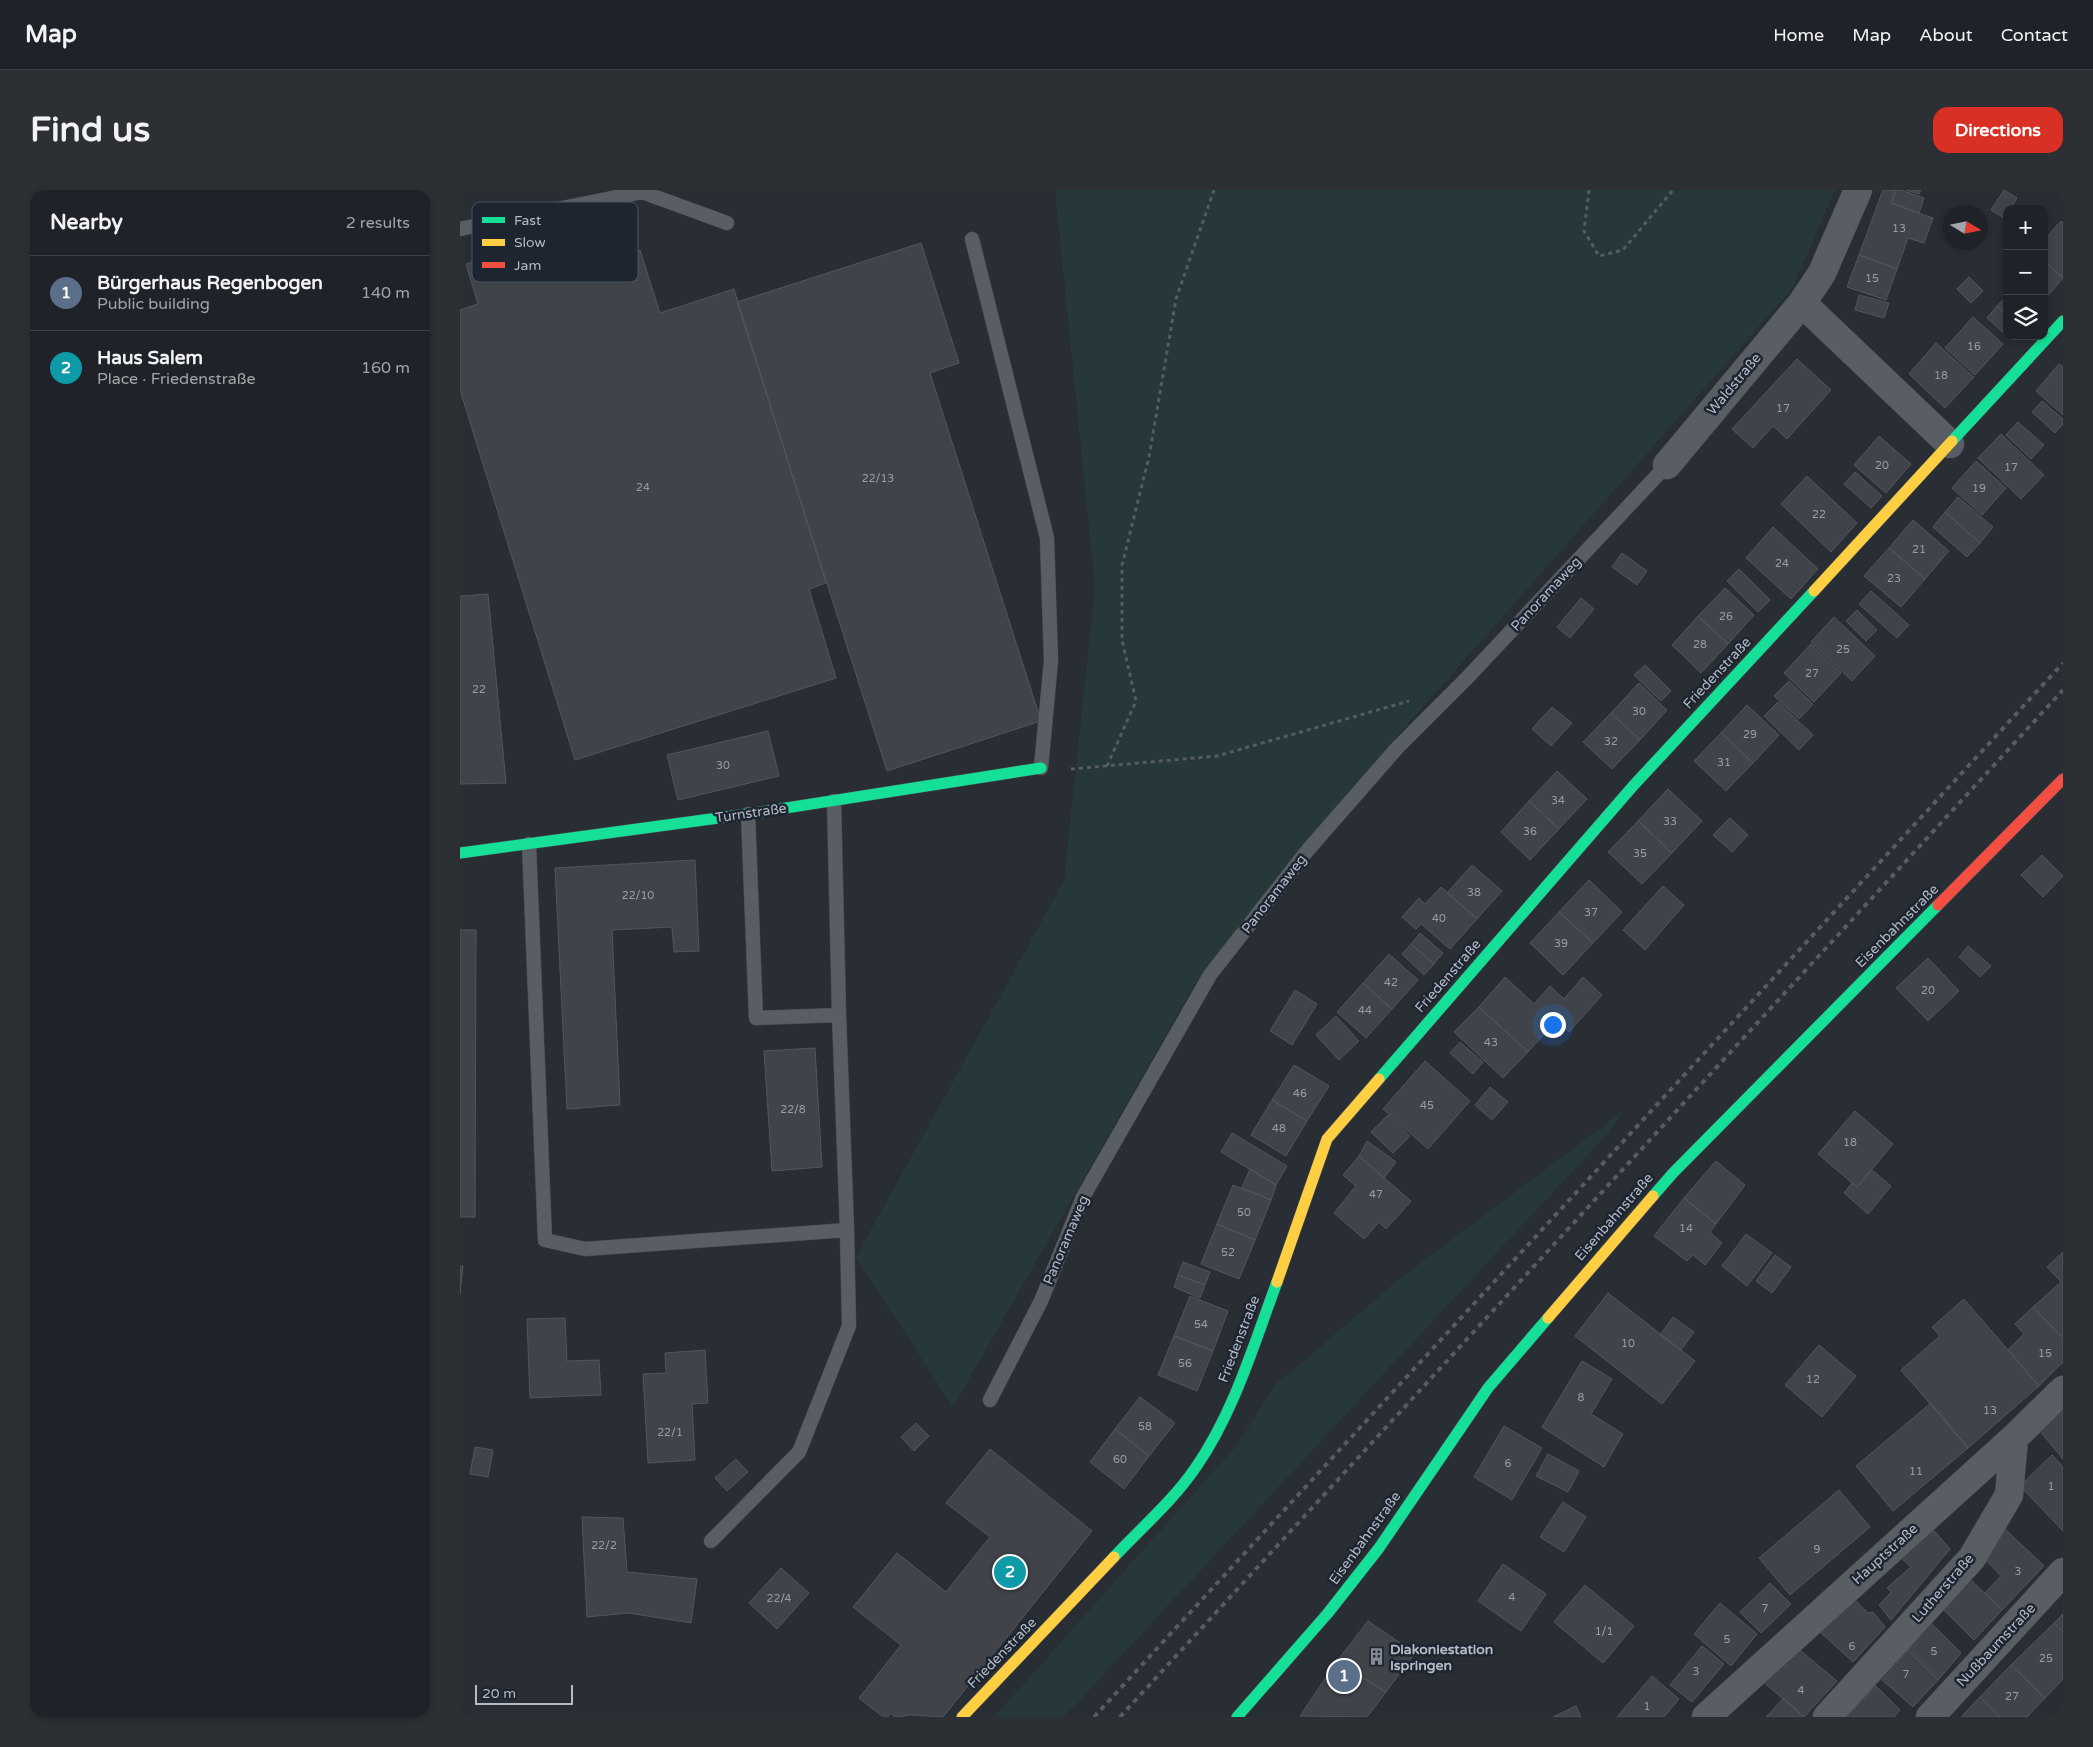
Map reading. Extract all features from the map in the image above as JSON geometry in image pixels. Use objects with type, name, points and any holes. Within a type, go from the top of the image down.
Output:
[{"type":"street","name":"Waldstraße","points":[[1667,465],[1802,302],[1822,273],[1858,190]]},
{"type":"street","points":[[1802,302],[1950,444]]},
{"type":"street","name":"Friedenstraße","points":[[962,1717],[1127,1543],[1164,1508],[1197,1466],[1225,1416],[1253,1348],[1327,1139],[1633,786],[2063,321]]},
{"type":"street","name":"Turnstraße","points":[[460,853],[748,814],[1041,768]]},
{"type":"street","name":"Eisenbahnstraße","points":[[1237,1717],[1328,1614],[1379,1548],[1488,1388],[1625,1227],[1673,1173],[2063,779]]},
{"type":"street","name":"Hauptstraße","points":[[1706,1717],[2014,1438],[2063,1390]]},
{"type":"street","name":"Lutherstraße","points":[[1827,1717],[1972,1558],[2009,1496],[2014,1438]]},
{"type":"street","name":"Nußbaumstraße","points":[[1930,1717],[2063,1572]]},
{"type":"lane","points":[[594,202],[642,192],[727,223]]},
{"type":"lane","points":[[972,239],[1047,538],[1051,661],[1041,768]]},
{"type":"lane","name":"Panoramaweg","points":[[990,1400],[1041,1301],[1083,1197],[1210,975],[1307,851],[1397,748],[1467,678],[1667,465]]},
{"type":"lane","points":[[711,1542],[799,1452],[849,1326],[834,801]]},
{"type":"lane","points":[[748,814],[756,1018],[839,1015]]},
{"type":"lane","points":[[529,844],[545,1240],[585,1249],[847,1230]]},
{"type":"path","points":[[1107,766],[1136,701],[1122,640],[1122,565],[1148,457],[1176,299],[1214,190]]},
{"type":"path","points":[[1589,190],[1584,231],[1599,256],[1623,250],[1673,190]]},
{"type":"path","points":[[1041,768],[1051,770],[1218,756],[1418,698]]},
{"type":"shaded area","points":[[1055,190],[1835,190],[1792,289],[1376,760],[1196,982],[953,1407],[856,1257],[1064,881],[1095,588]]},
{"type":"shaded area","points":[[1623,1111],[1608,1133],[1064,1717],[994,1717],[1237,1445],[1275,1385],[1403,1276]]},
{"type":"building","points":[[1883,190],[1896,190],[1891,203],[1933,218],[1924,243],[1908,238],[1897,269],[1859,255]]},
{"type":"building","points":[[1896,190],[1924,198],[1919,213],[1891,203]]},
{"type":"building","points":[[1906,190],[1921,190],[1919,194]]},
{"type":"building","points":[[2004,190],[2017,198],[2013,205],[2003,205],[2003,217],[1991,210]]},
{"type":"building","points":[[2061,221],[2063,223],[2063,278],[2048,265],[2048,236]]},
{"type":"building","points":[[921,243],[959,363],[930,373],[1041,721],[887,771],[737,302]]},
{"type":"building","points":[[640,250],[660,313],[734,289],[826,583],[809,589],[836,678],[575,760],[460,390],[460,310],[478,304],[466,264],[472,262],[472,282],[638,282],[638,251]]},
{"type":"building","points":[[1859,255],[1897,269],[1886,300],[1847,287]]},
{"type":"building","points":[[2048,265],[2063,278],[2048,295]]},
{"type":"building","points":[[1969,277],[1983,291],[1971,303],[1957,289]]},
{"type":"building","points":[[1859,295],[1889,303],[1884,318],[1855,310]]},
{"type":"building","points":[[2003,300],[2003,311],[1997,306]]},
{"type":"building","points":[[1997,306],[2003,311],[2003,332],[1987,318]]},
{"type":"building","points":[[1973,317],[2003,344],[1975,375],[1945,348]]},
{"type":"building","points":[[1936,343],[1974,377],[1945,408],[1909,374]]},
{"type":"building","points":[[1797,359],[1831,390],[1787,439],[1773,426],[1753,448],[1732,429]]},
{"type":"building","points":[[2059,364],[2063,367],[2063,415],[2036,391]]},
{"type":"building","points":[[2042,401],[2063,419],[2063,424],[2055,433],[2032,412]]},
{"type":"building","points":[[2018,422],[2044,445],[2031,459],[2006,435]]},
{"type":"building","points":[[2001,434],[2044,475],[2021,499],[1978,458]]},
{"type":"building","points":[[1879,436],[1911,464],[1886,493],[1854,465]]},
{"type":"building","points":[[1976,461],[2006,488],[1982,515],[1952,488]]},
{"type":"building","points":[[1855,472],[1882,496],[1871,508],[1844,484]]},
{"type":"building","points":[[1807,476],[1857,523],[1831,552],[1781,504]]},
{"type":"building","points":[[1958,497],[1993,527],[1980,543],[1945,512]]},
{"type":"building","points":[[1945,512],[1980,543],[1967,557],[1933,527]]},
{"type":"building","points":[[1913,520],[1949,551],[1925,579],[1889,548]]},
{"type":"building","points":[[1773,527],[1818,569],[1791,599],[1746,558]]},
{"type":"building","points":[[1889,548],[1925,579],[1901,607],[1864,576]]},
{"type":"building","points":[[1622,553],[1647,571],[1637,585],[1612,567]]},
{"type":"building","points":[[1739,569],[1770,600],[1758,612],[1727,581]]},
{"type":"building","points":[[1725,588],[1754,615],[1728,644],[1698,616]]},
{"type":"building","points":[[1871,591],[1909,625],[1897,638],[1859,604]]},
{"type":"building","points":[[488,594],[506,783],[460,784],[460,596]]},
{"type":"building","points":[[1581,598],[1594,609],[1570,638],[1557,627]]},
{"type":"building","points":[[1857,610],[1877,630],[1866,641],[1846,621]]},
{"type":"building","points":[[1698,616],[1728,644],[1701,673],[1672,645]]},
{"type":"building","points":[[1834,617],[1875,656],[1852,681],[1811,642]]},
{"type":"building","points":[[1811,644],[1841,673],[1814,702],[1784,673]]},
{"type":"building","points":[[1645,665],[1671,691],[1661,701],[1634,675]]},
{"type":"building","points":[[1789,681],[1813,704],[1799,719],[1774,696]]},
{"type":"building","points":[[1639,683],[1667,710],[1640,740],[1611,713]]},
{"type":"building","points":[[1778,702],[1813,735],[1799,750],[1764,716]]},
{"type":"building","points":[[1747,705],[1779,735],[1753,763],[1721,733]]},
{"type":"building","points":[[1552,707],[1572,723],[1551,746],[1532,729]]},
{"type":"building","points":[[1611,713],[1640,740],[1612,769],[1583,742]]},
{"type":"building","points":[[768,731],[779,776],[678,800],[667,755]]},
{"type":"building","points":[[1721,733],[1753,763],[1726,791],[1694,761]]},
{"type":"building","points":[[1557,771],[1587,799],[1559,829],[1529,801]]},
{"type":"building","points":[[1668,789],[1702,821],[1672,853],[1638,821]]},
{"type":"building","points":[[1529,801],[1559,829],[1530,860],[1501,832]]},
{"type":"building","points":[[1730,818],[1748,835],[1732,852],[1713,835]]},
{"type":"building","points":[[1638,821],[1672,853],[1642,884],[1608,852]]},
{"type":"building","points":[[2042,855],[2063,876],[2043,897],[2021,875]]},
{"type":"building","points":[[695,860],[699,951],[674,952],[672,927],[612,930],[620,1105],[567,1109],[555,868]]},
{"type":"building","points":[[1472,865],[1502,891],[1477,919],[1447,893]]},
{"type":"building","points":[[1589,880],[1622,912],[1593,943],[1559,912]]},
{"type":"building","points":[[1663,886],[1684,905],[1645,950],[1623,930]]},
{"type":"building","points":[[1441,887],[1477,919],[1450,949],[1421,924],[1416,929],[1402,917],[1419,898],[1425,904]]},
{"type":"building","points":[[1559,912],[1593,943],[1563,975],[1530,943]]},
{"type":"building","points":[[460,930],[476,930],[475,1217],[460,1217]]},
{"type":"building","points":[[1420,933],[1443,953],[1434,964],[1411,944]]},
{"type":"building","points":[[1411,944],[1434,964],[1424,975],[1402,954]]},
{"type":"building","points":[[1968,946],[1991,966],[1980,977],[1959,957]]},
{"type":"building","points":[[1389,954],[1418,980],[1392,1009],[1363,983]]},
{"type":"building","points":[[1928,958],[1959,991],[1928,1021],[1896,988]]},
{"type":"building","points":[[1505,977],[1534,1004],[1550,986],[1564,999],[1583,977],[1602,995],[1569,1032],[1557,1020],[1528,1052],[1479,1007]]},
{"type":"building","points":[[1363,983],[1392,1009],[1366,1038],[1337,1012]]},
{"type":"building","points":[[1295,990],[1317,1004],[1292,1045],[1270,1031]]},
{"type":"building","points":[[1479,1007],[1528,1052],[1503,1078],[1454,1032]]},
{"type":"building","points":[[1336,1016],[1359,1041],[1339,1060],[1316,1035]]},
{"type":"building","points":[[1460,1042],[1483,1062],[1473,1074],[1450,1053]]},
{"type":"building","points":[[815,1048],[822,1167],[772,1171],[764,1051]]},
{"type":"building","points":[[1425,1061],[1470,1101],[1428,1149],[1383,1109]]},
{"type":"building","points":[[1294,1065],[1329,1086],[1307,1121],[1272,1100]]},
{"type":"building","points":[[1490,1087],[1508,1102],[1492,1120],[1475,1105]]},
{"type":"building","points":[[1272,1100],[1307,1121],[1286,1156],[1251,1135]]},
{"type":"building","points":[[1855,1111],[1893,1144],[1857,1187],[1818,1154]]},
{"type":"building","points":[[1388,1115],[1410,1136],[1393,1153],[1371,1132]]},
{"type":"building","points":[[1232,1133],[1287,1166],[1276,1185],[1221,1152]]},
{"type":"building","points":[[1367,1141],[1396,1162],[1384,1178],[1359,1156]]},
{"type":"building","points":[[1359,1156],[1411,1201],[1386,1229],[1379,1222],[1364,1239],[1334,1213],[1356,1186],[1343,1175]]},
{"type":"building","points":[[1716,1161],[1745,1185],[1716,1224],[1684,1198]]},
{"type":"building","points":[[1250,1169],[1276,1185],[1271,1200],[1242,1188]]},
{"type":"building","points":[[1872,1170],[1891,1186],[1868,1214],[1844,1193],[1852,1183],[1857,1187]]},
{"type":"building","points":[[1233,1185],[1271,1200],[1255,1240],[1217,1224]]},
{"type":"building","points":[[1684,1198],[1716,1224],[1710,1232],[1722,1243],[1705,1265],[1693,1255],[1687,1261],[1654,1236]]},
{"type":"building","points":[[1217,1224],[1255,1240],[1239,1279],[1201,1264]]},
{"type":"building","points":[[1746,1234],[1772,1253],[1747,1286],[1722,1266]]},
{"type":"building","points":[[2063,1252],[2063,1338],[2033,1307],[2061,1282],[2047,1267]]},
{"type":"building","points":[[1775,1255],[1791,1267],[1772,1293],[1756,1281]]},
{"type":"building","points":[[1183,1262],[1210,1272],[1205,1285],[1178,1275]]},
{"type":"building","points":[[460,1266],[463,1266],[460,1294]]},
{"type":"building","points":[[1178,1275],[1205,1285],[1200,1298],[1174,1287]]},
{"type":"building","points":[[1608,1293],[1695,1361],[1662,1404],[1575,1336]]},
{"type":"building","points":[[1190,1296],[1228,1311],[1213,1351],[1174,1336]]},
{"type":"building","points":[[1964,1299],[2039,1386],[1968,1448],[1901,1370],[1940,1336],[1932,1327]]},
{"type":"building","points":[[2033,1307],[2063,1338],[2063,1362],[2039,1386],[2008,1350],[2024,1334],[2015,1324]]},
{"type":"building","points":[[1673,1317],[1694,1332],[1681,1350],[1660,1335]]},
{"type":"building","points":[[565,1318],[567,1361],[599,1360],[601,1395],[530,1398],[527,1319]]},
{"type":"building","points":[[1174,1336],[1213,1351],[1197,1391],[1158,1375]]},
{"type":"building","points":[[1819,1345],[1856,1376],[1822,1417],[1785,1385]]},
{"type":"building","points":[[705,1350],[708,1403],[692,1404],[695,1460],[648,1463],[643,1374],[666,1373],[665,1353]]},
{"type":"building","points":[[1582,1361],[1612,1379],[1591,1414],[1623,1434],[1604,1467],[1542,1427]]},
{"type":"building","points":[[1140,1397],[1175,1423],[1149,1456],[1115,1429]]},
{"type":"building","points":[[1931,1403],[1968,1448],[1893,1511],[1856,1466]]},
{"type":"building","points":[[2063,1408],[2063,1459],[2039,1430]]},
{"type":"building","points":[[916,1423],[929,1436],[914,1451],[901,1437]]},
{"type":"building","points":[[1504,1426],[1542,1448],[1512,1500],[1474,1477]]},
{"type":"building","points":[[1115,1429],[1149,1456],[1124,1489],[1090,1462]]},
{"type":"building","points":[[475,1447],[493,1450],[488,1477],[470,1474]]},
{"type":"building","points":[[990,1449],[1092,1531],[943,1717],[911,1715],[895,1717],[890,1713],[888,1717],[883,1717],[859,1698],[901,1645],[853,1607],[897,1553],[946,1592],[990,1537],[946,1503]]},
{"type":"building","points":[[1548,1454],[1579,1471],[1568,1492],[1536,1476]]},
{"type":"building","points":[[2052,1455],[2063,1467],[2063,1531],[2020,1486]]},
{"type":"building","points":[[736,1459],[748,1472],[727,1491],[715,1478]]},
{"type":"building","points":[[1839,1490],[1870,1527],[1790,1595],[1759,1558]]},
{"type":"building","points":[[1563,1502],[1586,1517],[1564,1552],[1540,1537]]},
{"type":"building","points":[[582,1517],[623,1518],[627,1572],[697,1579],[691,1623],[629,1613],[587,1617]]},
{"type":"building","points":[[1931,1527],[1950,1549],[1891,1620],[1879,1605],[1891,1592],[1887,1588],[1911,1567],[1898,1555]]},
{"type":"building","points":[[2004,1528],[2044,1566],[2002,1610],[1985,1593],[2001,1576],[1984,1558]]},
{"type":"building","points":[[1503,1564],[1546,1594],[1521,1631],[1478,1601]]},
{"type":"building","points":[[781,1568],[809,1593],[777,1629],[749,1603]]},
{"type":"building","points":[[1969,1578],[2002,1610],[1974,1640],[1944,1610]]},
{"type":"building","points":[[1770,1583],[1791,1604],[1761,1633],[1740,1612]]},
{"type":"building","points":[[1585,1585],[1634,1626],[1603,1663],[1554,1622]]},
{"type":"building","points":[[1854,1599],[1868,1613],[1873,1612],[1885,1627],[1853,1662],[1819,1631]]},
{"type":"building","points":[[1720,1603],[1757,1634],[1731,1666],[1694,1634]]},
{"type":"building","points":[[2063,1614],[2063,1632],[2054,1623]]},
{"type":"building","name":"Diakoniestation Ispringen","points":[[1368,1621],[1415,1653],[1386,1692],[1337,1661]]},
{"type":"building","points":[[1931,1623],[1961,1653],[1938,1680],[1908,1650]]},
{"type":"building","points":[[2054,1623],[2063,1632],[2063,1679],[2045,1698],[2011,1665]]},
{"type":"building","points":[[1702,1646],[1724,1664],[1692,1702],[1670,1685]]},
{"type":"building","points":[[1796,1647],[1837,1681],[1804,1717],[1760,1679]]},
{"type":"building","points":[[1908,1650],[1938,1680],[1913,1707],[1882,1680]]},
{"type":"building","points":[[1337,1661],[1386,1692],[1367,1717],[1300,1716]]},
{"type":"building","points":[[2011,1665],[2045,1698],[2027,1717],[2000,1717],[1980,1697]]},
{"type":"building","points":[[1652,1676],[1679,1699],[1664,1717],[1617,1717]]},
{"type":"building","points":[[1876,1686],[1900,1710],[1894,1717],[1846,1717]]},
{"type":"building","points":[[1980,1697],[2000,1717],[1961,1717]]},
{"type":"building","points":[[1784,1698],[1804,1717],[1766,1717]]},
{"type":"building","points":[[1576,1706],[1581,1717],[1553,1717]]},
{"type":"railway","points":[[1094,1717],[2063,663]]},
{"type":"railway","points":[[1120,1717],[2063,690]]},
{"type":"traffic: fast","points":[[1952,441],[2063,321]]},
{"type":"traffic: fast","points":[[1379,1079],[1633,786],[1814,591]]},
{"type":"traffic: fast","points":[[460,853],[748,814],[1041,768]]},
{"type":"traffic: fast","points":[[1653,1196],[1673,1173],[1938,905]]},
{"type":"traffic: fast","points":[[1114,1557],[1177,1491],[1196,1467],[1209,1446],[1242,1377],[1277,1282]]},
{"type":"traffic: fast","points":[[1237,1717],[1328,1613],[1379,1548],[1488,1388],[1548,1318]]},
{"type":"traffic: slow","points":[[1814,591],[1952,441]]},
{"type":"traffic: slow","points":[[1277,1282],[1327,1139],[1379,1079]]},
{"type":"traffic: slow","points":[[1548,1318],[1653,1196]]},
{"type":"traffic: slow","points":[[962,1717],[1114,1557]]},
{"type":"traffic: jam","points":[[1938,905],[2063,779]]},
{"type":"place","name":"Haus Salem","points":[[1010,1572]]},
{"type":"place","name":"Diakoniestation Ispringen","points":[[1376,1657]]},
{"type":"place","name":"Bürgerhaus Regenbogen","points":[[1344,1676]]}]
